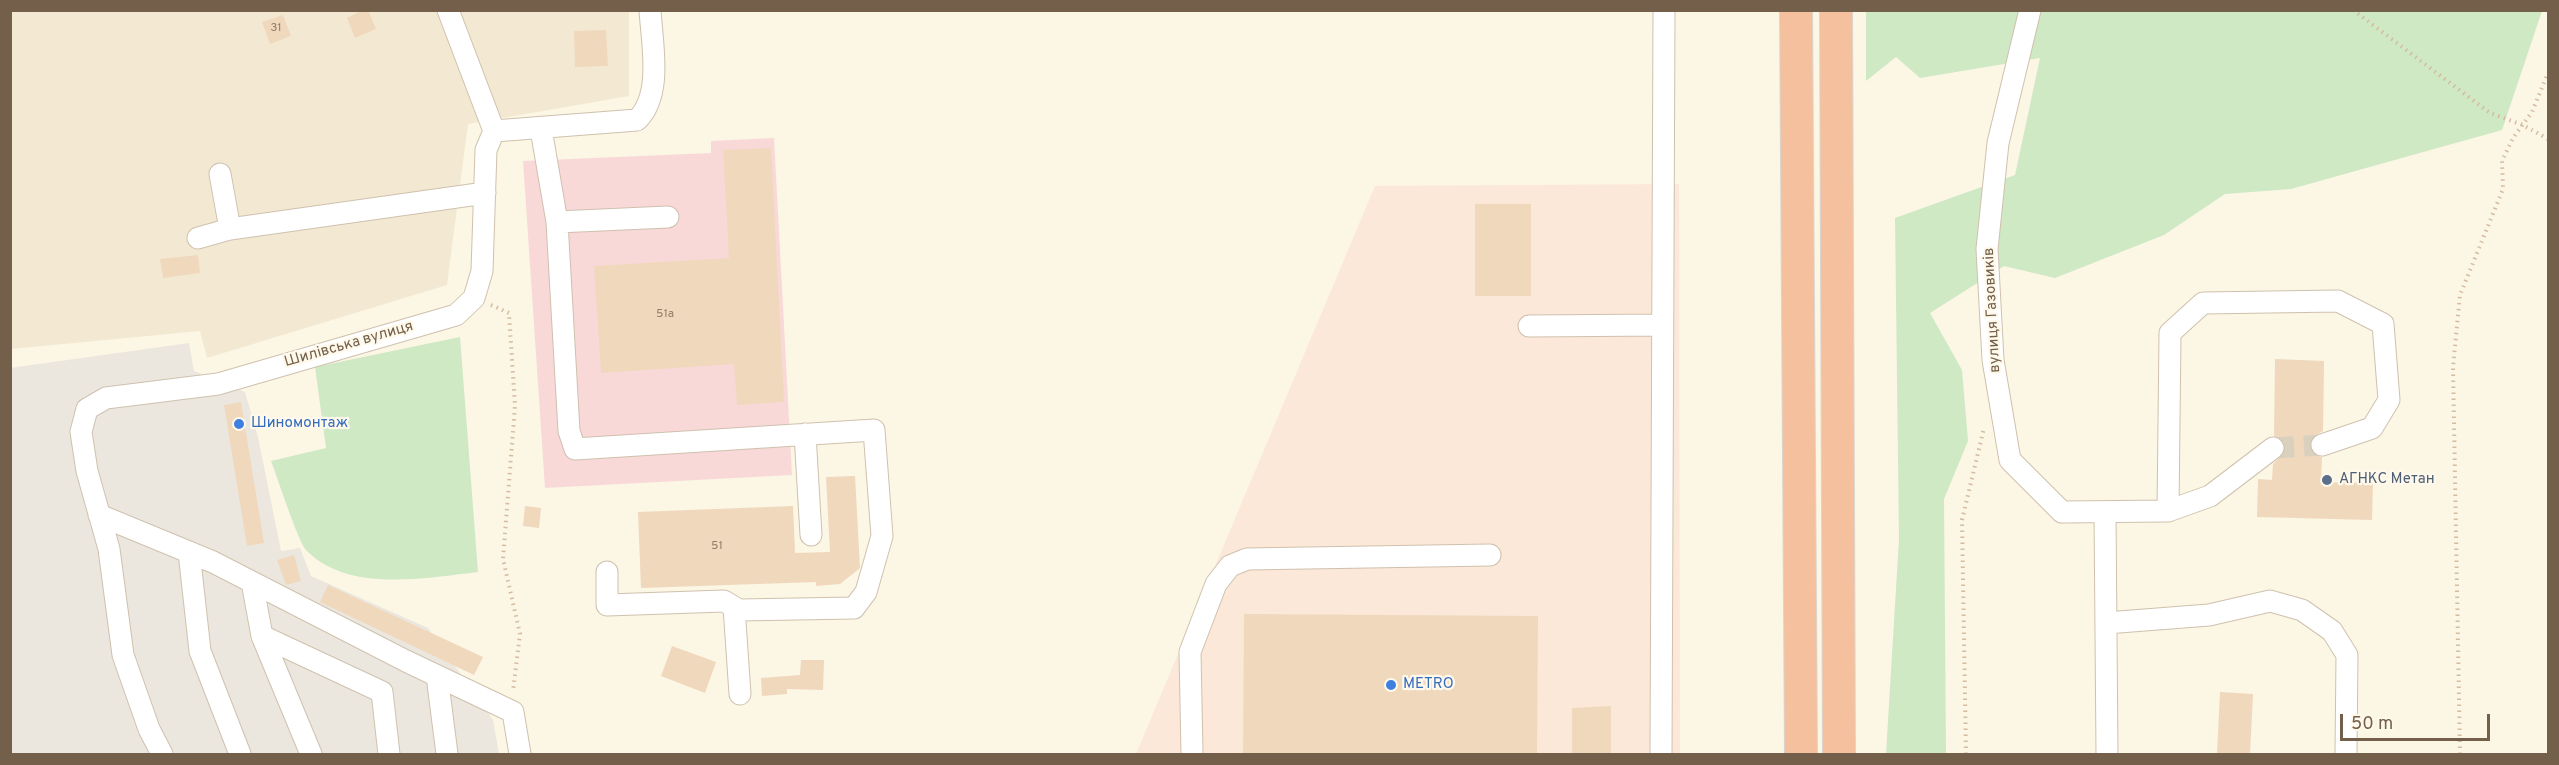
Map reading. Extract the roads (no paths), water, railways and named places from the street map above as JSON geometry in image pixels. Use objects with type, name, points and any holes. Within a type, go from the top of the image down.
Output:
[{"type":"highway","points":[[1796,10],[1801,754]]},
{"type":"highway","points":[[1836,10],[1839,754]]},
{"type":"street","points":[[198,238],[230,229],[485,193],[486,150],[494,131],[448,10]]},
{"type":"street","points":[[494,131],[637,120],[646,111],[653,87],[650,10]]},
{"type":"street","points":[[1661,754],[1664,10]]},
{"type":"street","name":"вулиця Газовиків","points":[[2030,10],[1998,143],[1987,249],[1993,360],[2010,460],[2062,513],[2168,511],[2210,496],[2273,448]]},
{"type":"street","points":[[541,129],[557,222],[569,431],[575,449],[874,430],[882,536],[866,592],[854,608],[739,610],[723,601],[608,605],[607,572]]},
{"type":"street","points":[[219,174],[230,229]]},
{"type":"street","name":"Шилівська вулиця","points":[[162,754],[149,729],[123,655],[109,549],[87,471],[81,432],[87,409],[106,398],[218,384],[456,315],[474,298],[482,271],[485,193]]},
{"type":"street","points":[[557,222],[668,217]]},
{"type":"street","points":[[2168,511],[2170,333],[2203,303],[2337,301],[2383,324],[2389,400],[2372,428],[2322,445]]},
{"type":"street","points":[[1529,326],[1662,325]]},
{"type":"street","points":[[805,434],[811,535]]},
{"type":"street","points":[[2105,512],[2107,754]]},
{"type":"street","points":[[99,515],[189,552],[513,712],[520,754]]},
{"type":"street","points":[[189,552],[200,651],[240,754]]},
{"type":"street","points":[[1192,754],[1190,652],[1216,584],[1230,566],[1247,559],[1490,555]]},
{"type":"street","points":[[252,582],[262,636],[311,754]]},
{"type":"street","points":[[2106,623],[2209,615],[2270,602],[2302,609],[2332,631],[2347,656],[2346,754]]},
{"type":"street","points":[[734,607],[740,694]]},
{"type":"street","points":[[262,636],[382,692],[389,754]]},
{"type":"street","points":[[437,676],[447,754]]},
{"type":"tunnel","points":[[2273,448],[2322,445]]},
{"type":"place","name":"Шиномонтаж","points":[[239,424]]},
{"type":"place","name":"АГНКС Метан","points":[[2327,480]]},
{"type":"place","name":"METRO","points":[[1391,685]]}]
